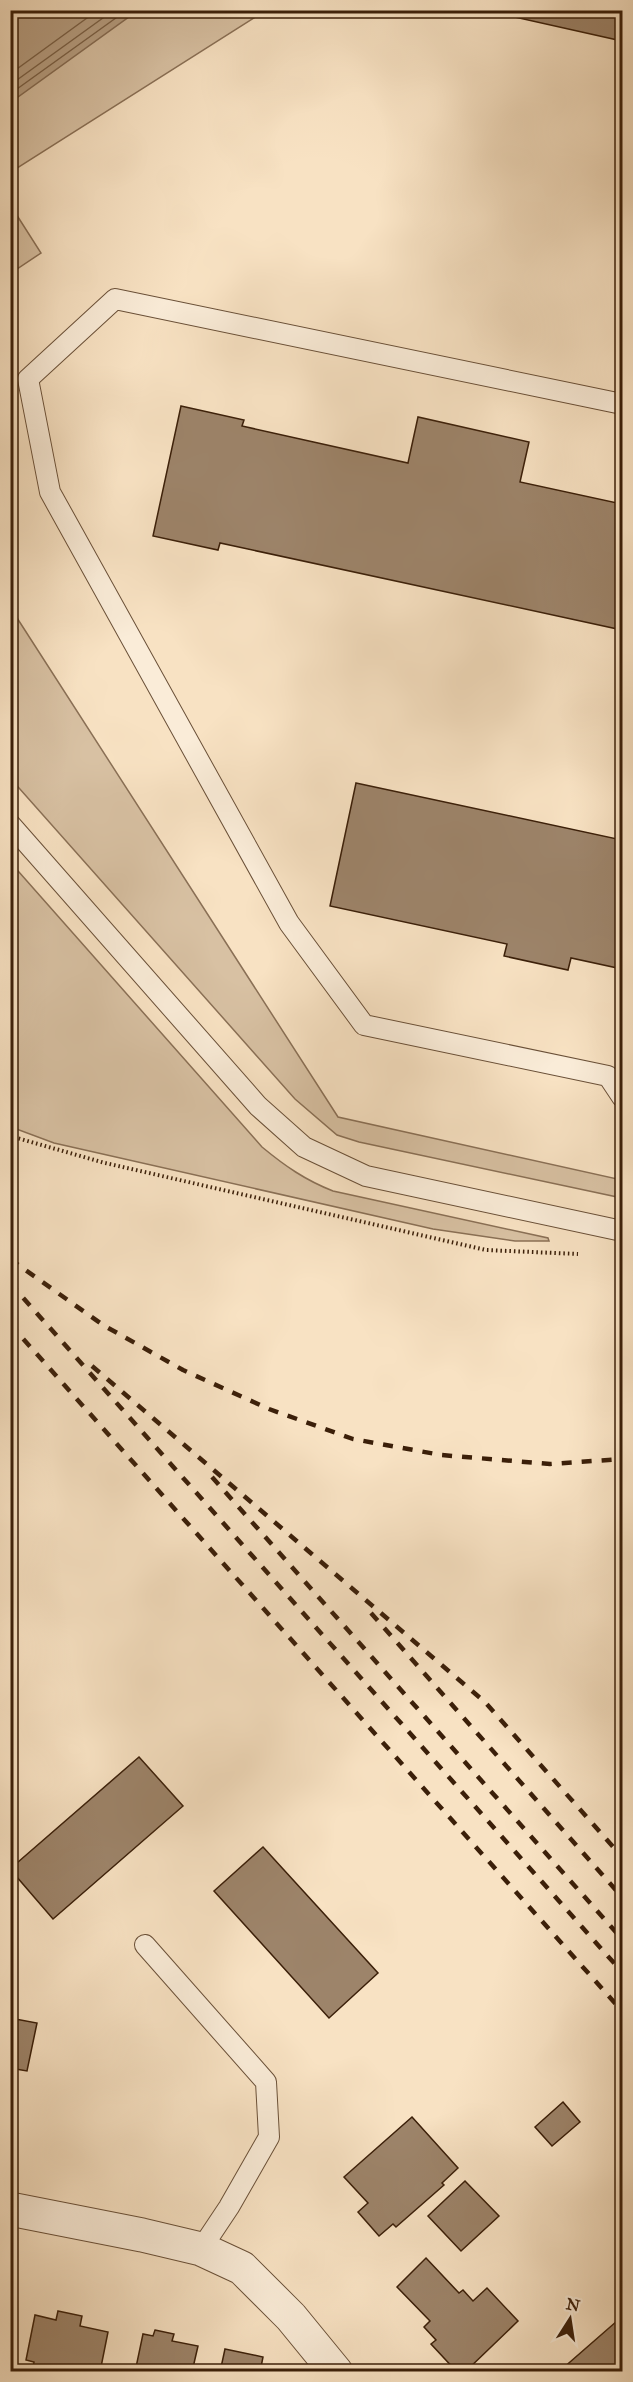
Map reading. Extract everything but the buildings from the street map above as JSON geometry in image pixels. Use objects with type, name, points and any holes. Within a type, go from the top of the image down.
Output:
[{"type":"street","points":[[10,2209],[201,2249],[242,2268],[291,2317],[336,2372]]},
{"type":"lane","points":[[622,404],[115,299],[28,379],[50,492],[289,923],[364,1025],[608,1076],[622,1097]]},
{"type":"lane","points":[[10,824],[258,1106],[304,1147],[366,1176],[622,1231]]},
{"type":"lane","points":[[145,1945],[266,2082],[269,2138],[230,2207],[201,2249]]},
{"type":"path","points":[[10,1136],[105,1163],[486,1250],[584,1255]]},
{"type":"shaded area","points":[[11,11],[265,11],[11,172]]},
{"type":"shaded area","points":[[11,206],[41,253],[10,273]]},
{"type":"shaded area","points":[[10,607],[338,1117],[622,1180],[622,1198],[359,1142],[337,1135],[295,1099],[11,779]]},
{"type":"shaded area","points":[[11,863],[262,1147],[287,1166],[333,1191],[548,1238],[549,1241],[515,1241],[433,1229],[54,1143],[11,1127]]},
{"type":"water","points":[[11,10],[137,10],[137,11],[11,102]]},
{"type":"railway","points":[[10,1259],[103,1325],[183,1370],[269,1409],[353,1439],[441,1455],[550,1464],[622,1459]]},
{"type":"railway","points":[[10,1283],[622,1972]]},
{"type":"railway","points":[[10,1324],[622,2011]]},
{"type":"railway","points":[[92,1366],[485,1702],[622,1857]]},
{"type":"railway","points":[[212,1477],[622,1939]]},
{"type":"railway","points":[[371,1613],[622,1897]]}]
